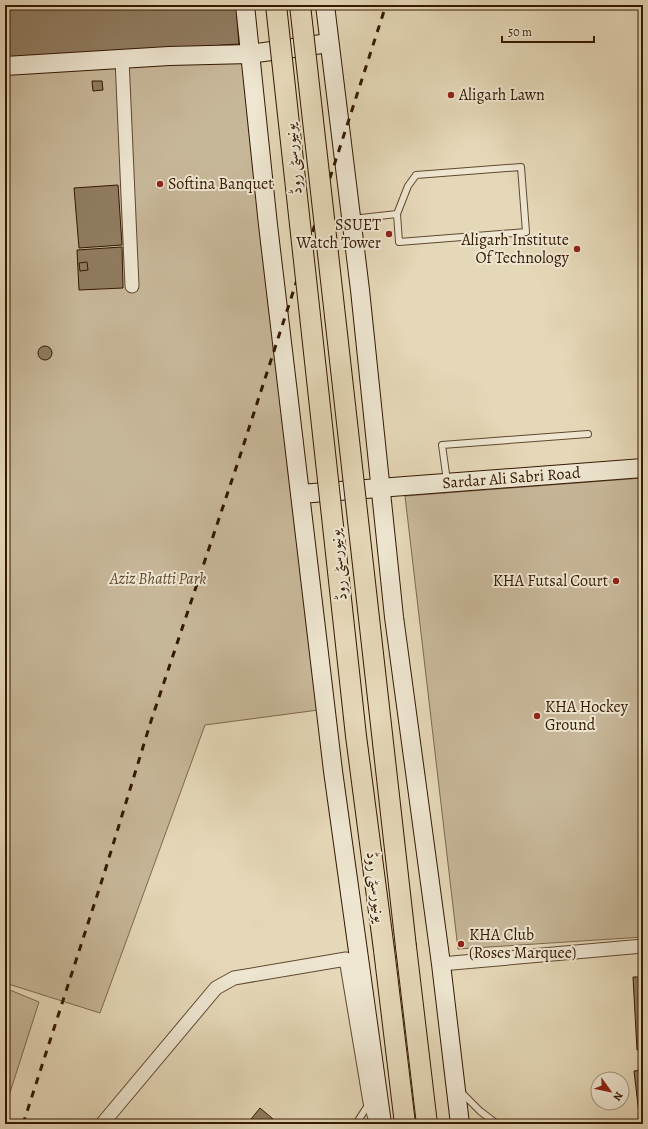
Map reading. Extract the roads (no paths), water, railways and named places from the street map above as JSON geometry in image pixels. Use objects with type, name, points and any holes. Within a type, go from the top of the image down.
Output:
[{"type":"main road","name":"یونیورسٹی روڈ","points":[[276,5],[356,736],[384,950],[403,1121]]},
{"type":"main road","name":"یونیورسٹی روڈ","points":[[300,5],[406,947],[428,1124]]},
{"type":"street","points":[[245,5],[353,958],[370,1102],[377,1124]]},
{"type":"street","points":[[325,5],[352,219],[394,617],[441,964],[460,1124]]},
{"type":"street","points":[[5,66],[169,56],[250,54],[329,43]]},
{"type":"street","points":[[122,59],[132,286]]},
{"type":"street","name":"Sardar Ali Sabri Road","points":[[300,494],[643,468]]},
{"type":"street","points":[[441,964],[643,946]]},
{"type":"street","points":[[102,1124],[216,988],[234,978],[353,958]]},
{"type":"street","points":[[353,958],[382,1124]]},
{"type":"lane","points":[[521,167],[526,232],[398,242],[397,214],[408,186],[416,175],[521,167]]},
{"type":"lane","points":[[352,219],[397,214]]},
{"type":"lane","points":[[447,482],[442,445],[588,434]]},
{"type":"lane","points":[[456,1087],[480,1111],[497,1124]]},
{"type":"lane","points":[[356,1124],[370,1102]]},
{"type":"railway","points":[[23,1124],[104,874],[151,721],[238,462],[386,5]]},
{"type":"place","name":"Aligarh Lawn","points":[[451,95]]},
{"type":"place","name":"Softina Banquet","points":[[160,184]]},
{"type":"place","name":"SSUET Watch Tower","points":[[389,234]]},
{"type":"place","name":"Aligarh Institute Of Technology","points":[[577,249]]},
{"type":"place","name":"KHA Futsal Court","points":[[616,581]]},
{"type":"place","name":"KHA Hockey Ground","points":[[537,716]]},
{"type":"place","name":"KHA Club (Roses Marquee)","points":[[461,944]]},
{"type":"park label","name":"Aziz Bhatti Park","points":[[158,579]]}]
